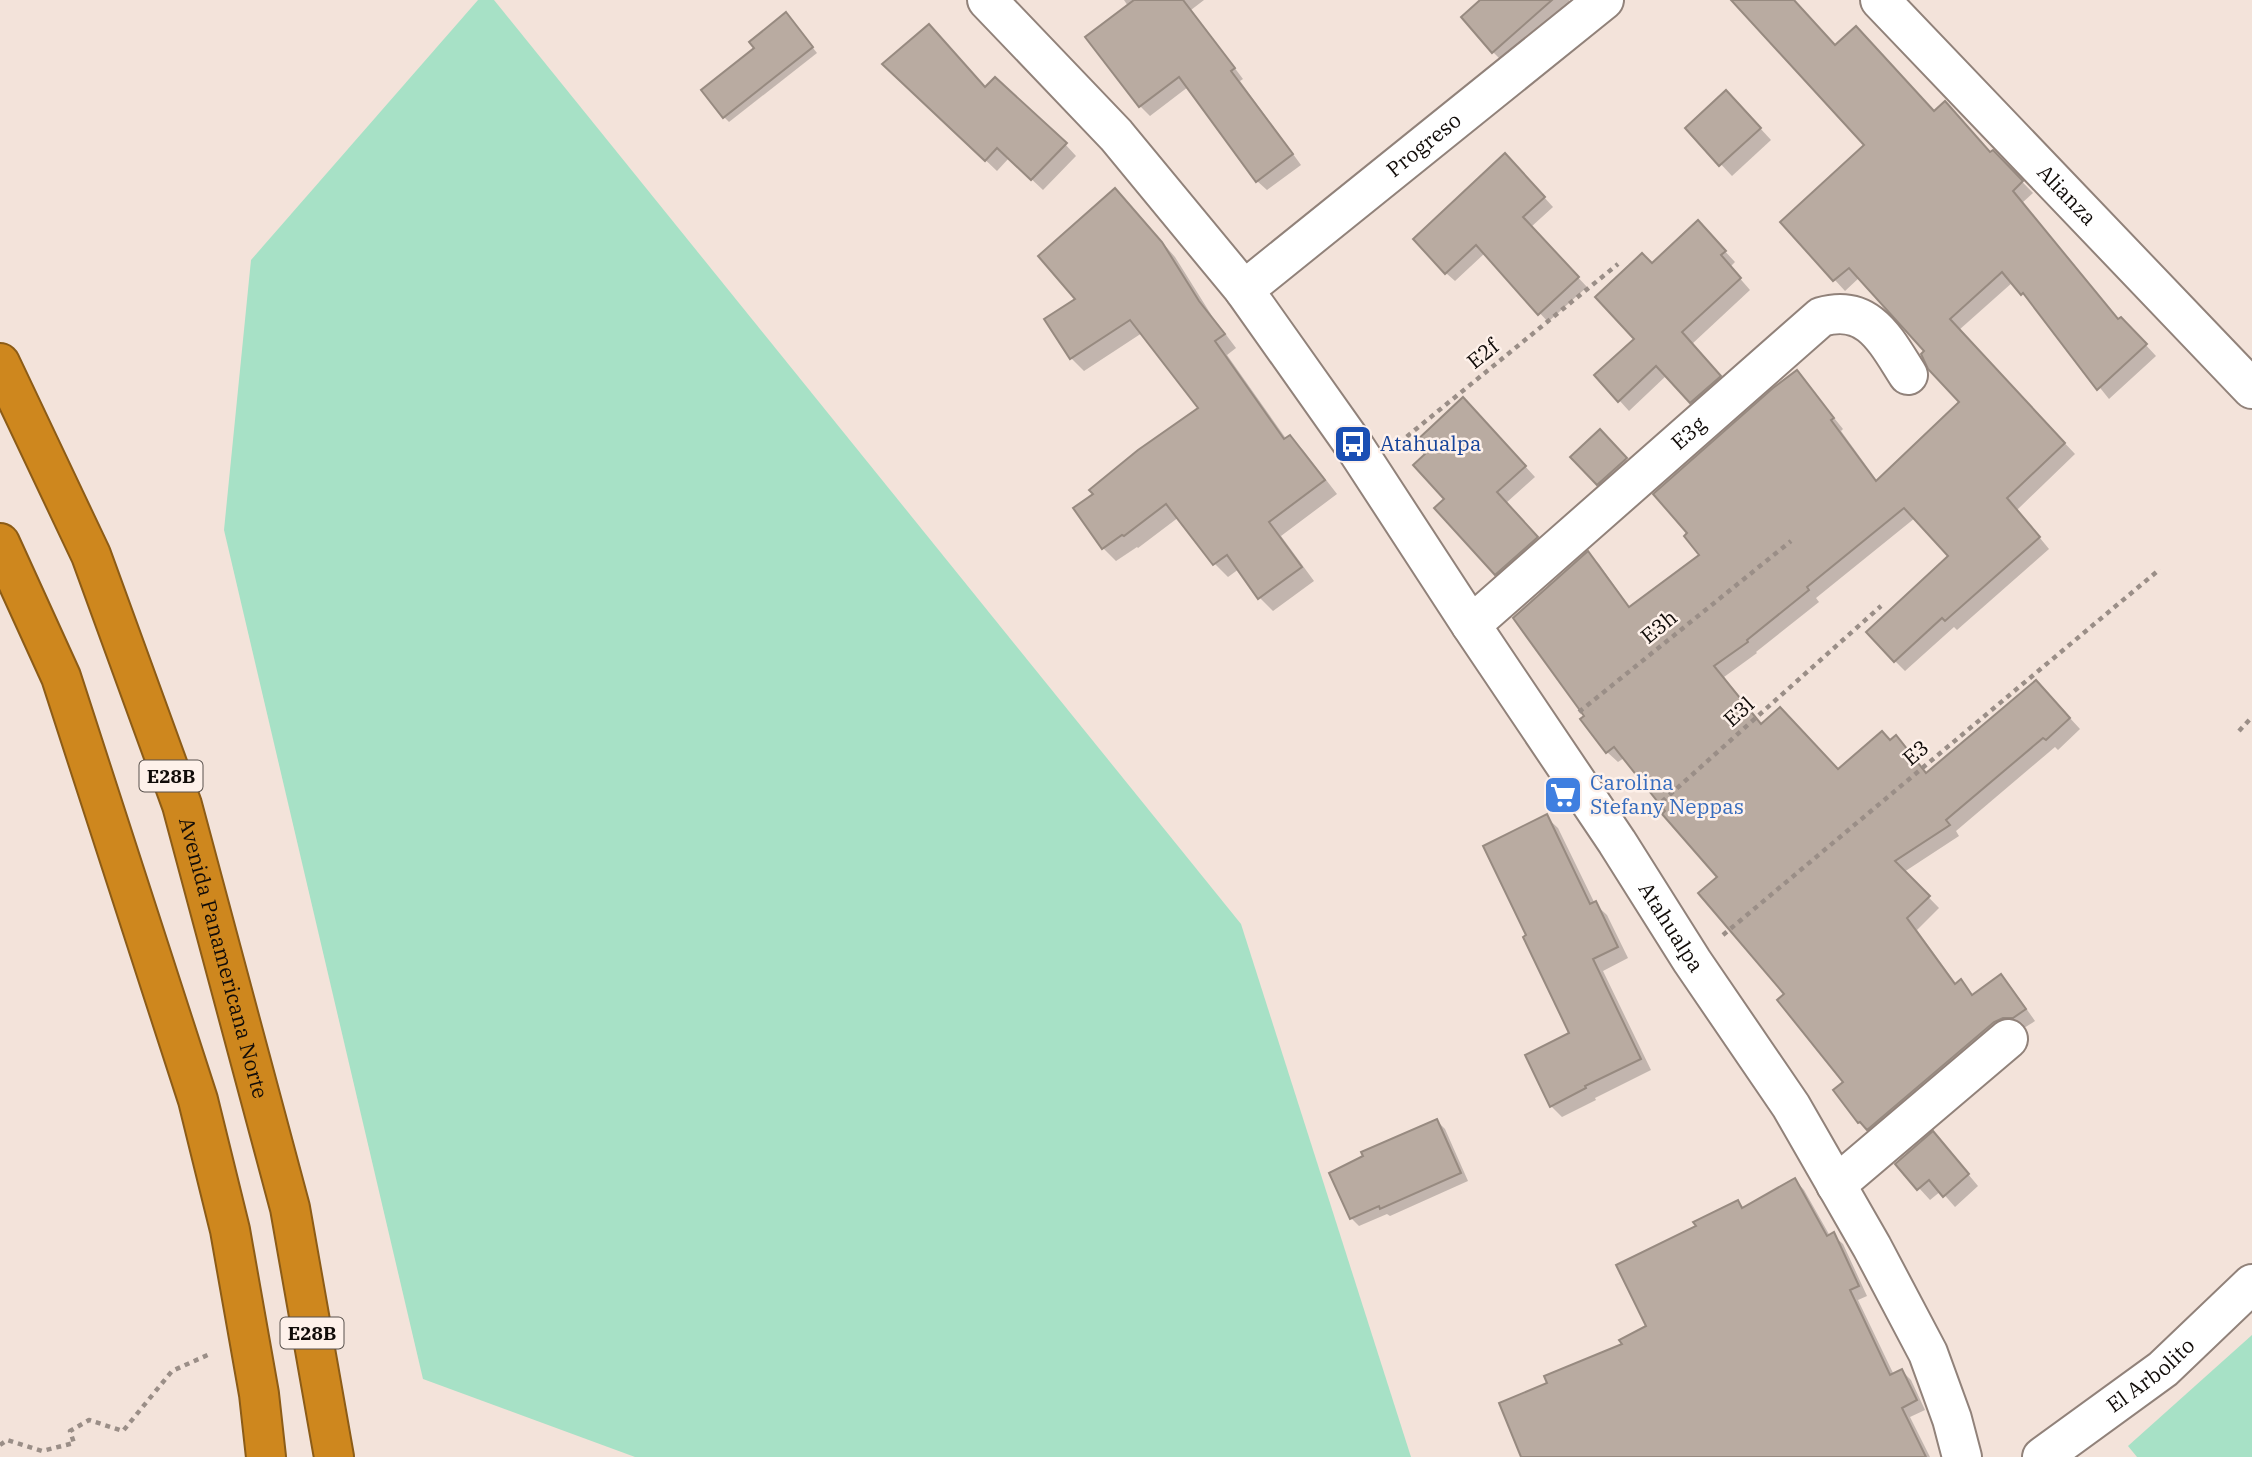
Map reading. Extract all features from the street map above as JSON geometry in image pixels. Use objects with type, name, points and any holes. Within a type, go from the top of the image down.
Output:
[{"type":"highway","name":"Avenida Panamericana Norte","points":[[0,363],[91,555],[182,805],[290,1208],[334,1457]]},
{"type":"highway","name":"E28B","points":[[0,543],[61,677],[198,1100],[230,1230],[259,1394],[266,1457]]},
{"type":"street","name":"Progreso","points":[[1244,290],[1604,0]]},
{"type":"street","name":"Alianza","points":[[1880,0],[2252,389]]},
{"type":"street","name":"Atahualpa","points":[[989,1],[1116,135],[1244,290],[1368,468],[1617,842],[1692,961],[1791,1106],[1872,1247],[1928,1353],[1952,1419],[1962,1457]]},
{"type":"street","name":"E3g","points":[[1471,625],[1821,317],[1836,313],[1853,314],[1878,330],[1908,375]]},
{"type":"street","points":[[1836,1185],[2008,1040]]},
{"type":"street","name":"El Arbolito","points":[[2042,1457],[2163,1369],[2252,1284]]},
{"type":"path","name":"E2f","points":[[1368,468],[1618,264]]},
{"type":"path","name":"E3h","points":[[1547,738],[1791,541]]},
{"type":"path","name":"E3","points":[[1692,961],[2160,569]]},
{"type":"path","name":"E3l","points":[[1617,842],[1881,606]]},
{"type":"path","points":[[2239,731],[2252,717]]},
{"type":"path","points":[[0,1445],[7,1440],[42,1451],[74,1443],[70,1431],[89,1420],[123,1431],[172,1371],[209,1353],[251,1349]]},
{"type":"green space","points":[[478,0],[494,0],[1241,924],[1411,1457],[635,1457],[423,1379],[224,530],[251,260]]},
{"type":"green space","points":[[2252,1335],[2252,1457],[2137,1457],[2128,1446]]},
{"type":"building","points":[[1134,0],[1183,0],[1235,68],[1231,71],[1293,154],[1256,182],[1179,77],[1139,107],[1085,37]]},
{"type":"building","points":[[1480,0],[1552,0],[1492,53],[1461,17]]},
{"type":"building","points":[[1731,0],[1794,0],[1835,45],[1856,26],[1934,111],[1945,101],[1990,152],[1993,150],[2023,181],[2013,191],[2118,319],[2121,317],[2147,344],[2097,390],[2023,293],[2021,295],[2002,272],[1950,319],[2065,443],[2007,498],[2040,537],[1945,621],[1942,618],[1894,662],[1866,632],[1948,556],[1904,508],[1807,587],[1809,590],[1747,640],[1748,642],[1714,666],[1761,724],[1780,707],[1838,769],[1882,731],[1890,740],[1896,735],[1926,773],[2036,680],[2070,718],[1946,820],[1950,825],[1895,861],[1930,896],[1907,918],[1955,984],[1961,979],[1972,995],[2001,974],[2026,1009],[2013,1018],[1994,1022],[1867,1130],[1858,1123],[1833,1090],[1843,1082],[1777,1000],[1784,994],[1698,893],[1717,877],[1662,814],[1665,811],[1614,747],[1606,753],[1580,719],[1584,716],[1513,618],[1588,551],[1629,607],[1699,555],[1684,536],[1687,533],[1653,494],[1797,370],[1834,418],[1831,420],[1876,481],[1959,402],[1928,369],[1921,354],[1924,351],[1849,268],[1833,281],[1780,222],[1864,145]]},
{"type":"building","points":[[786,12],[813,47],[723,118],[701,90],[754,48],[749,42]]},
{"type":"building","points":[[929,24],[985,87],[995,77],[1067,143],[1031,180],[997,148],[985,161],[882,64]]},
{"type":"building","points":[[1726,90],[1761,128],[1719,166],[1685,128]]},
{"type":"building","points":[[1505,153],[1545,197],[1523,217],[1579,277],[1538,315],[1476,245],[1445,274],[1413,239]]},
{"type":"building","points":[[1115,188],[1162,242],[1199,301],[1225,334],[1215,341],[1284,439],[1290,435],[1325,480],[1269,522],[1302,567],[1258,599],[1227,555],[1213,565],[1166,504],[1102,549],[1073,508],[1093,494],[1089,490],[1138,450],[1198,408],[1130,320],[1070,359],[1044,319],[1075,299],[1038,256]]},
{"type":"building","points":[[1698,220],[1726,251],[1721,255],[1741,278],[1682,332],[1721,376],[1690,403],[1656,366],[1618,402],[1594,375],[1634,339],[1595,297],[1642,253],[1652,263]]},
{"type":"building","points":[[1463,397],[1526,466],[1497,492],[1538,537],[1495,575],[1434,508],[1444,499],[1413,465],[1425,454],[1414,443]]},
{"type":"building","points":[[1600,429],[1627,458],[1597,485],[1570,457]]},
{"type":"building","points":[[1547,814],[1590,904],[1596,901],[1618,947],[1593,959],[1641,1059],[1585,1086],[1586,1088],[1550,1107],[1525,1055],[1569,1033],[1483,846]]},
{"type":"building","points":[[1437,1119],[1461,1173],[1380,1209],[1379,1206],[1350,1219],[1329,1173],[1363,1156],[1361,1152]]},
{"type":"building","points":[[1933,1131],[1969,1174],[1943,1197],[1929,1180],[1917,1190],[1895,1164]]},
{"type":"building","points":[[1795,1178],[1827,1236],[1834,1232],[1859,1286],[1850,1290],[1890,1375],[1902,1369],[1917,1400],[1902,1408],[1926,1457],[1521,1457],[1499,1403],[1547,1383],[1544,1376],[1622,1344],[1619,1340],[1646,1326],[1616,1265],[1696,1226],[1693,1222],[1738,1200],[1742,1208]]},
{"type":"place","name":"Atahualpa","points":[[1353,444]]},
{"type":"place","name":"Carolina Stefany Neppas","points":[[1563,795]]}]
